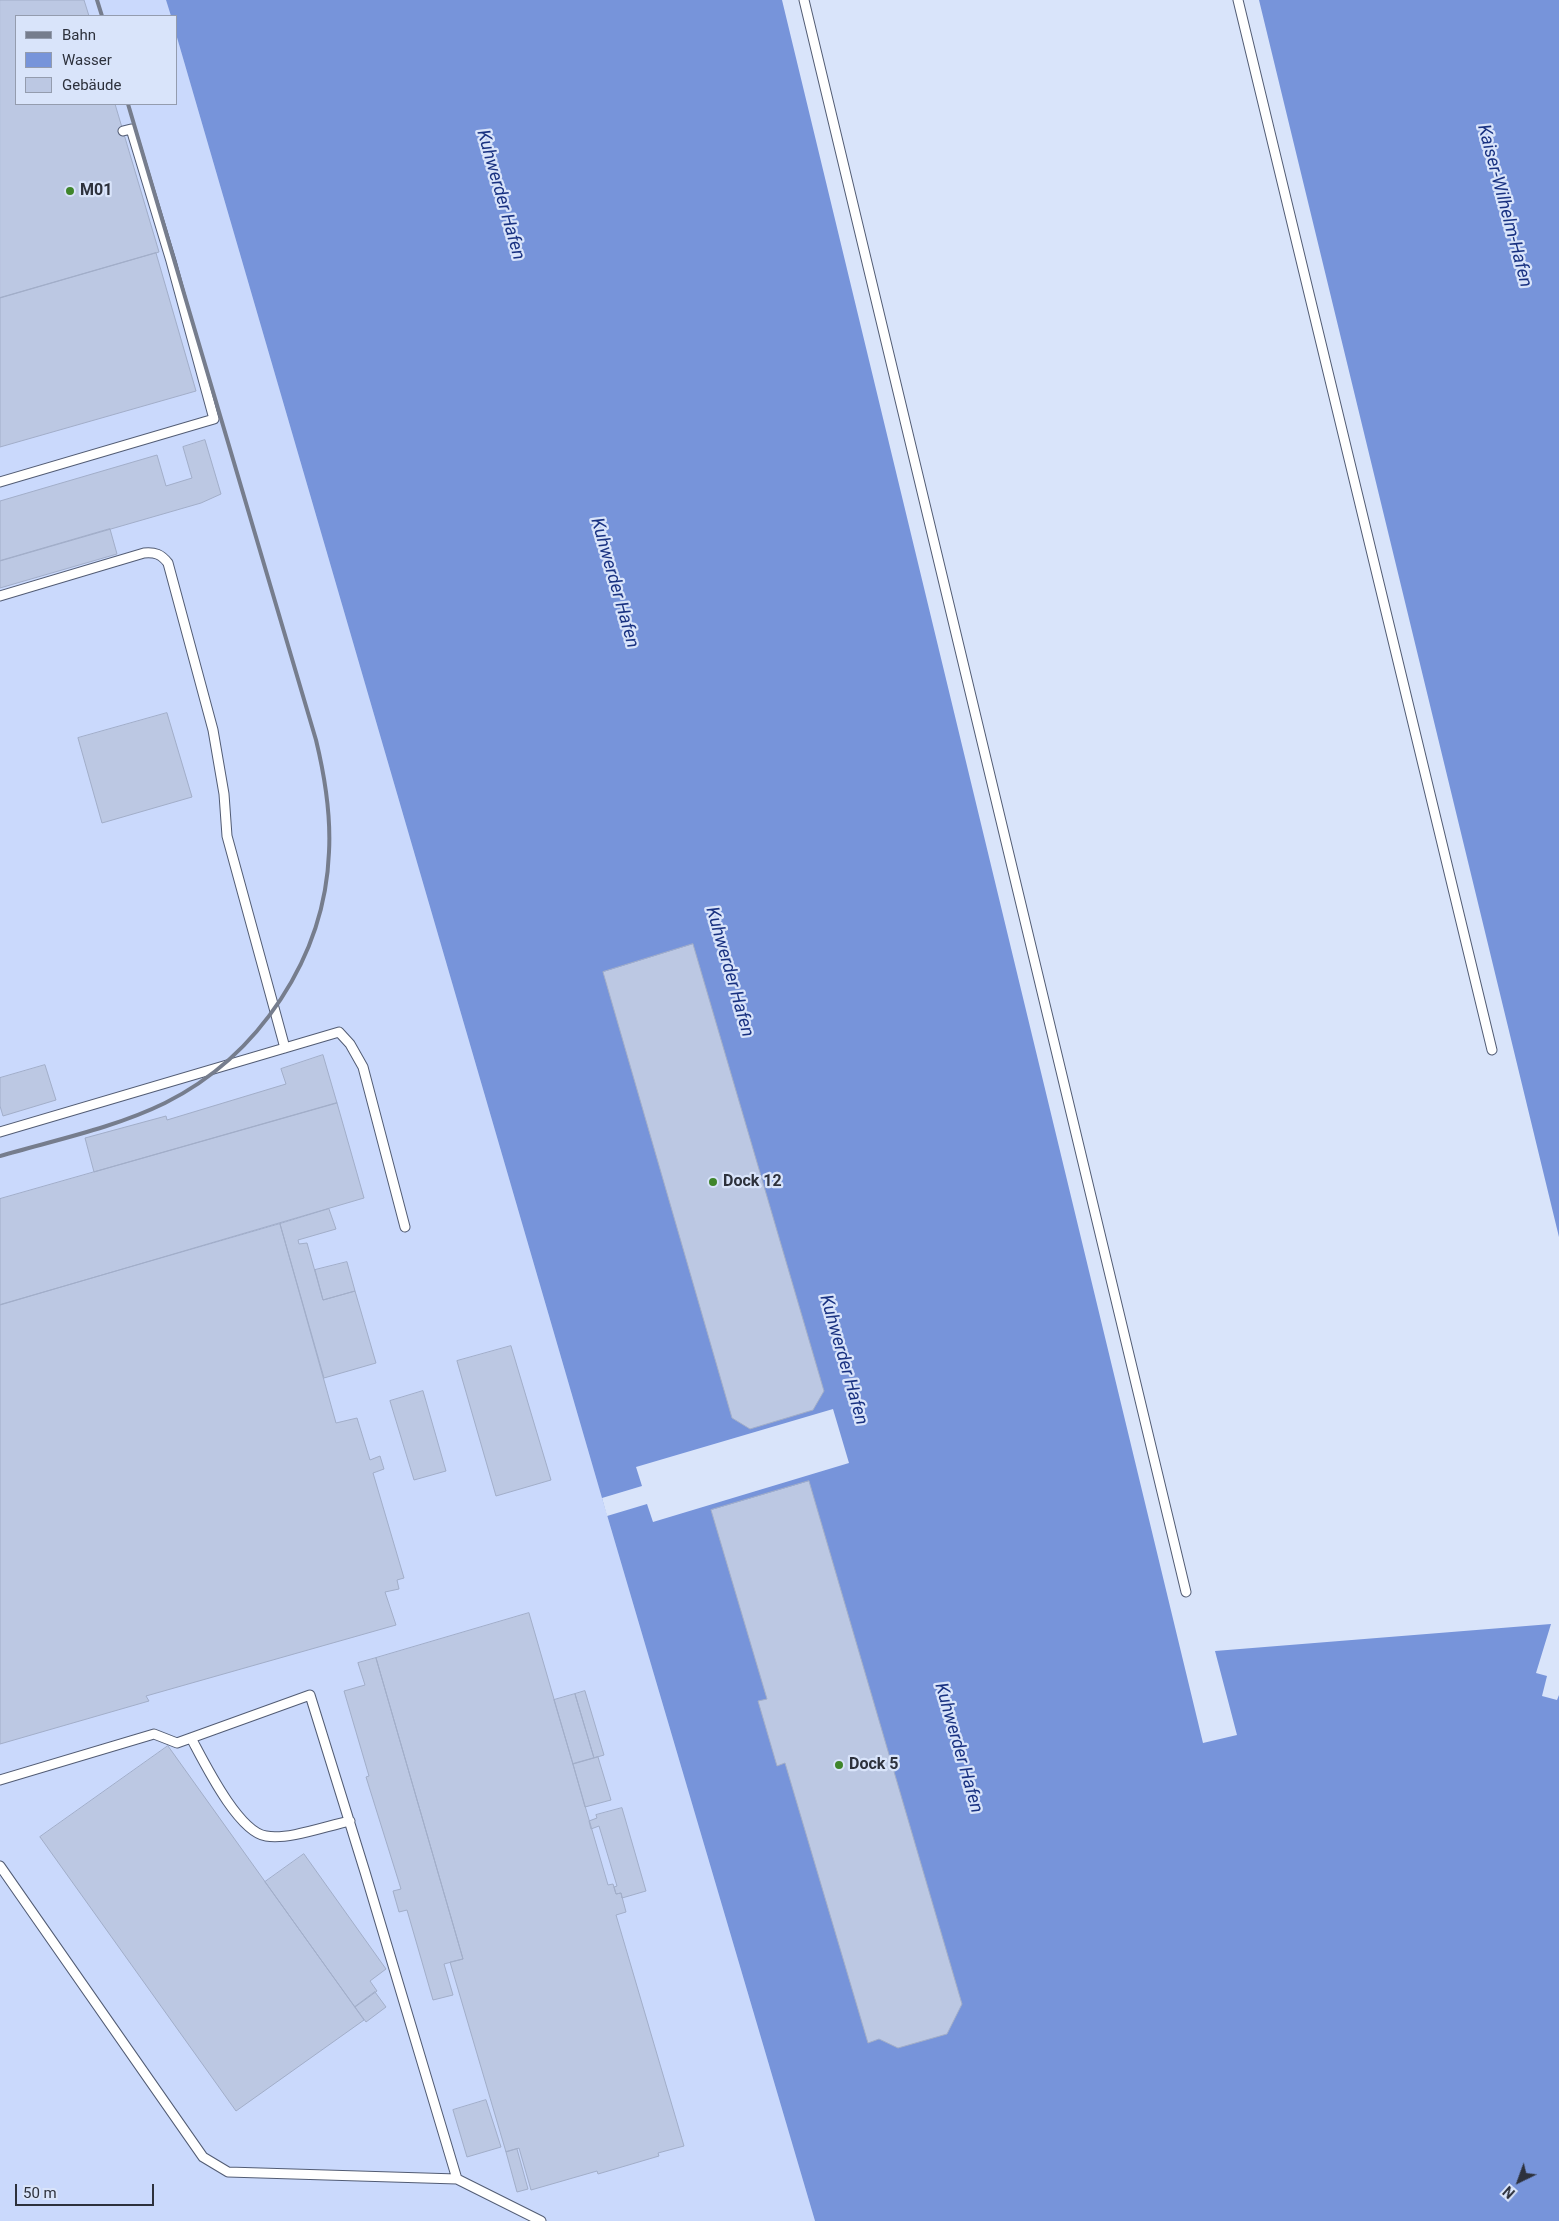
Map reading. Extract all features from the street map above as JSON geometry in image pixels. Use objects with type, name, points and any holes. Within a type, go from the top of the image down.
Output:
[{"type":"lane","points":[[804,0],[1186,1592]]},
{"type":"lane","points":[[1238,0],[1492,1050]]},
{"type":"lane","points":[[0,482],[214,419],[171,261],[131,129],[123,131]]},
{"type":"lane","points":[[0,596],[144,553],[154,552],[163,557],[168,563],[214,730],[224,794],[227,836],[284,1048]]},
{"type":"lane","points":[[0,1132],[339,1032],[350,1044],[363,1067],[405,1226]]},
{"type":"lane","points":[[0,1780],[154,1734],[177,1743],[310,1695],[350,1821],[457,2179]]},
{"type":"lane","points":[[191,1738],[241,1820],[257,1834],[281,1836],[350,1821]]},
{"type":"lane","points":[[0,1866],[203,2157],[228,2172],[457,2179],[540,2221]]},
{"type":"shaded area","points":[[0,0],[166,0],[171,15],[15,15],[15,105],[178,105],[178,41],[602,1498],[815,2221],[0,2221]]},
{"type":"water","name":"Kuhwerder Hafen","points":[[166,0],[782,0],[1203,1743],[1237,1735],[1215,1651],[1551,1624],[1536,1673],[1547,1676],[1542,1696],[1557,1700],[1559,1695],[1559,2221],[815,2221],[602,1498],[178,41],[178,15],[171,15]]},
{"type":"water","name":"Kaiser-Wilhelm-Hafen","points":[[1259,0],[1559,0],[1559,1237]]},
{"type":"pier","points":[[833,1409],[849,1463],[653,1522],[647,1504],[607,1516],[602,1498],[642,1486],[636,1467]]},
{"type":"building","name":"M01","points":[[0,0],[84,0],[89,15],[15,15],[15,105],[115,105],[159,252],[0,298]]},
{"type":"building","points":[[156,253],[196,391],[0,447],[0,298]]},
{"type":"building","points":[[205,440],[221,494],[201,503],[0,561],[0,501],[157,455],[166,486],[192,478],[183,447]]},
{"type":"building","points":[[110,529],[117,554],[0,588],[0,561]]},
{"type":"building","points":[[167,713],[192,797],[102,823],[78,738]]},
{"type":"building","name":"Dock 12","points":[[693,944],[824,1391],[813,1410],[750,1429],[732,1418],[603,972]]},
{"type":"building","points":[[323,1055],[337,1103],[94,1172],[85,1138],[166,1116],[167,1120],[286,1084],[281,1069]]},
{"type":"building","points":[[45,1065],[56,1100],[3,1116],[0,1106],[0,1078]]},
{"type":"building","points":[[337,1103],[364,1198],[0,1305],[0,1199]]},
{"type":"building","points":[[329,1209],[336,1229],[298,1240],[299,1244],[307,1243],[323,1300],[355,1291],[376,1363],[324,1378],[280,1224]]},
{"type":"building","points":[[280,1224],[336,1423],[357,1418],[370,1460],[380,1456],[384,1469],[373,1473],[404,1578],[397,1580],[399,1589],[385,1592],[396,1625],[146,1696],[149,1701],[0,1744],[0,1305]]},
{"type":"building","points":[[347,1262],[355,1291],[323,1300],[315,1270]]},
{"type":"building","points":[[511,1346],[551,1480],[496,1496],[457,1361]]},
{"type":"building","points":[[423,1391],[446,1471],[414,1480],[390,1401]]},
{"type":"building","name":"Dock 5","points":[[809,1481],[962,2004],[947,2034],[898,2048],[879,2039],[868,2043],[785,1763],[777,1766],[758,1701],[767,1699],[711,1510]]},
{"type":"building","points":[[529,1613],[608,1885],[613,1884],[616,1894],[621,1893],[626,1912],[616,1915],[684,2146],[658,2153],[659,2156],[598,2174],[597,2171],[531,2190],[519,2148],[506,2152],[450,1962],[463,1959],[376,1658]]},
{"type":"building","points":[[376,1658],[463,1959],[444,1964],[453,1995],[433,2000],[407,1910],[399,1912],[393,1891],[401,1889],[366,1777],[369,1776],[344,1691],[365,1685],[358,1663]]},
{"type":"building","points":[[585,1691],[604,1755],[594,1758],[575,1694]]},
{"type":"building","points":[[575,1694],[594,1758],[573,1764],[554,1700]]},
{"type":"building","points":[[168,1746],[364,2020],[236,2111],[40,1837]]},
{"type":"building","points":[[598,1757],[611,1800],[585,1807],[573,1764]]},
{"type":"building","points":[[622,1808],[646,1891],[622,1898],[621,1893],[616,1894],[614,1887],[617,1886],[599,1826],[591,1829],[589,1821],[597,1818],[596,1815]]},
{"type":"building","points":[[304,1854],[386,1969],[370,1981],[377,1991],[355,2007],[265,1882]]},
{"type":"building","points":[[375,1992],[386,2007],[366,2022],[355,2007]]},
{"type":"building","points":[[486,2100],[501,2147],[467,2157],[453,2110]]},
{"type":"building","points":[[517,2149],[528,2189],[517,2192],[506,2152]]},
{"type":"railway","points":[[97,0],[102,15]]},
{"type":"railway","points":[[0,1156],[105,1127],[146,1112],[199,1083],[230,1059],[257,1031],[281,999],[300,965],[315,929],[325,891],[329,852],[329,824],[325,782],[316,740],[128,105]]},
{"type":"place","name":"M01","points":[[70,191]]},
{"type":"place","name":"Dock 12","points":[[713,1182]]},
{"type":"place","name":"Dock 5","points":[[839,1765]]}]
